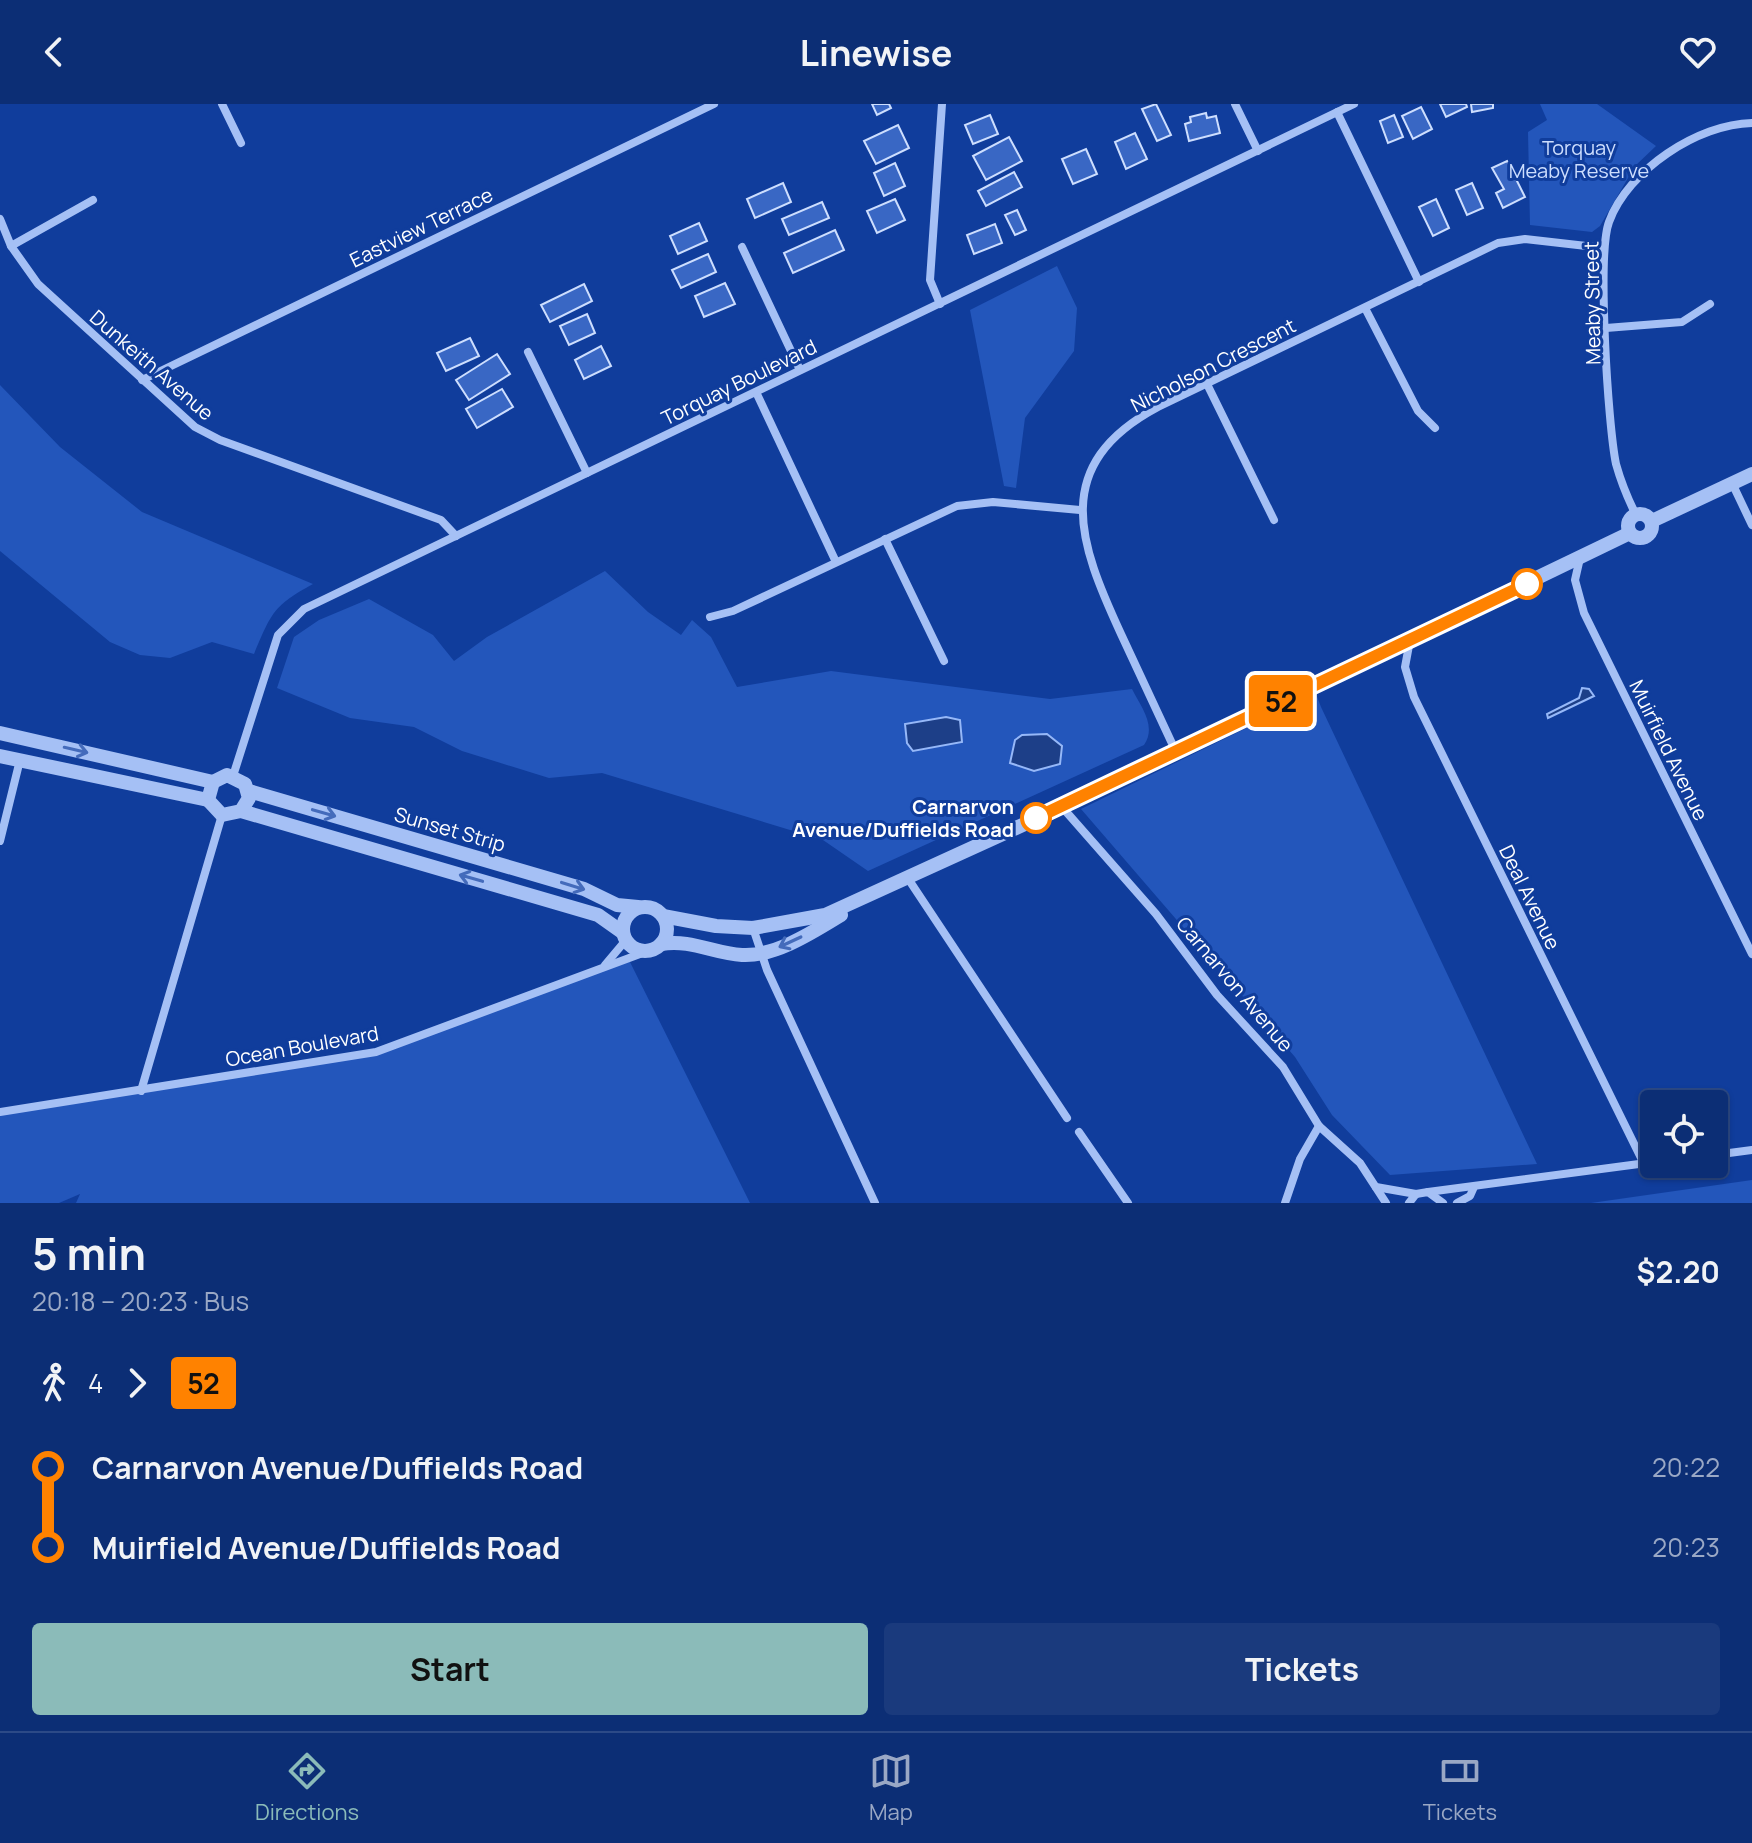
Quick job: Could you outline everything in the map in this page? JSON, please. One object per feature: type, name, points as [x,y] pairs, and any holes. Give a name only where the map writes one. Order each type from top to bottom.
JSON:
[{"type":"street","points":[[222,104],[241,143]]},
{"type":"street","name":"Eastview Terrace","points":[[142,380],[714,104]]},
{"type":"street","points":[[940,304],[930,280],[942,104]]},
{"type":"street","points":[[1235,104],[1258,151]]},
{"type":"street","name":"Torquay Boulevard","points":[[233,776],[271,651],[284,626],[304,609],[1354,104]]},
{"type":"street","points":[[1337,112],[1419,282]]},
{"type":"street","name":"Meaby Street","points":[[1636,515],[1616,463],[1606,328],[1604,248],[1615,208],[1627,187],[1651,163],[1714,130],[1752,123]]},
{"type":"street","points":[[11,246],[93,200]]},
{"type":"street","name":"Dunkeith Avenue","points":[[0,219],[11,246],[38,284],[142,380],[207,434],[441,520],[456,536]]},
{"type":"street","name":"Nicholson Crescent","points":[[1176,752],[1095,579],[1084,544],[1080,510],[1090,476],[1110,442],[1143,415],[1513,239],[1541,239],[1604,248]]},
{"type":"street","points":[[742,247],[800,370]]},
{"type":"street","points":[[1606,328],[1682,322],[1710,304]]},
{"type":"street","points":[[1365,308],[1418,411],[1435,428]]},
{"type":"street","points":[[528,352],[587,473]]},
{"type":"street","points":[[1207,384],[1274,520]]},
{"type":"street","points":[[756,392],[836,562]]},
{"type":"street","points":[[1652,521],[1752,474]]},
{"type":"street","points":[[1732,483],[1752,525]]},
{"type":"street","points":[[710,617],[733,611],[936,514],[975,503],[1080,510]]},
{"type":"street","points":[[1630,533],[1629,521],[1636,515],[1646,515],[1652,521]]},
{"type":"street","points":[[1630,533],[1638,538],[1646,536],[1651,531],[1652,521]]},
{"type":"street","points":[[654,947],[677,941],[741,955],[760,954],[819,928],[907,877],[1062,807],[1630,533]]},
{"type":"street","points":[[885,539],[944,661]]},
{"type":"street","name":"Muirfield Avenue","points":[[1581,557],[1575,580],[1584,613],[1752,954]]},
{"type":"street","name":"Deal Avenue","points":[[1410,640],[1405,667],[1414,697],[1640,1156]]},
{"type":"street","points":[[0,733],[213,782],[233,776]]},
{"type":"street","points":[[0,756],[208,800],[222,815],[141,1091]]},
{"type":"street","points":[[0,841],[20,760]]},
{"type":"street","name":"Sunset Strip","points":[[233,776],[249,791],[584,889],[625,908],[652,908],[663,916],[716,926],[753,928],[825,915],[907,877]]},
{"type":"street","points":[[208,800],[213,782]]},
{"type":"street","points":[[241,811],[249,791]]},
{"type":"street","name":"Carnarvon Avenue","points":[[1062,807],[1156,914],[1217,995],[1283,1067],[1319,1126],[1360,1163],[1386,1203]]},
{"type":"street","name":"Sunset Strip","points":[[222,815],[241,811],[598,915],[635,948],[654,947]]},
{"type":"street","points":[[907,877],[1067,1118]]},
{"type":"street","points":[[624,936],[627,915],[638,907]]},
{"type":"street","points":[[654,947],[666,933],[663,916]]},
{"type":"street","points":[[753,928],[760,954],[875,1203]]},
{"type":"street","name":"Ocean Boulevard","points":[[598,970],[616,955],[624,936]]},
{"type":"street","name":"Ocean Boulevard","points":[[0,1112],[376,1052],[654,947]]},
{"type":"street","points":[[1285,1203],[1300,1159],[1319,1126]]},
{"type":"street","points":[[1079,1132],[1128,1203]]},
{"type":"street","points":[[1728,1153],[1752,1150]]},
{"type":"street","points":[[1376,1187],[1416,1194],[1640,1165]]},
{"type":"street","points":[[1457,1203],[1470,1196],[1474,1187]]},
{"type":"street","points":[[1428,1192],[1443,1203]]},
{"type":"street","points":[[1409,1203],[1416,1194]]},
{"type":"green space","name":"Torquay Meaby Reserve","points":[[1540,104],[1597,104],[1656,146],[1635,166],[1600,226],[1592,232],[1530,225],[1528,132],[1547,120]]},
{"type":"green space","points":[[1057,266],[1077,308],[1074,351],[1025,418],[1016,488],[1004,486],[970,310]]},
{"type":"green space","points":[[0,385],[60,447],[142,512],[313,584],[289,598],[275,612],[254,654],[212,642],[170,658],[140,655],[110,642],[0,551]]},
{"type":"green space","points":[[605,571],[648,612],[681,635],[692,620],[711,637],[737,687],[831,671],[1050,699],[1132,689],[1146,717],[1148,738],[1144,745],[868,871],[823,840],[602,773],[549,778],[462,751],[414,727],[350,718],[277,688],[294,637],[319,620],[369,599],[433,635],[454,661],[487,637]]},
{"type":"green space","points":[[1316,694],[1537,1164],[1390,1175],[1332,1115],[1295,1057],[1081,809]]},
{"type":"green space","points":[[629,960],[750,1203],[76,1203],[80,1194],[59,1203],[0,1203],[0,1112],[342,1060]]},
{"type":"green space","points":[[1752,1180],[1752,1203],[1591,1203]]},
{"type":"shaded area","points":[[1582,688],[1589,689],[1594,696],[1548,718],[1547,714],[1579,698]]},
{"type":"shaded area","points":[[946,717],[960,720],[962,742],[913,751],[907,743],[905,724]]},
{"type":"shaded area","points":[[1047,734],[1062,746],[1060,764],[1034,771],[1010,763],[1015,740],[1022,735]]},
{"type":"building","points":[[872,104],[889,104],[891,108],[877,115]]},
{"type":"building","points":[[1156,104],[1171,135],[1157,141],[1142,109]]},
{"type":"building","points":[[1440,104],[1466,104],[1467,107],[1446,117]]},
{"type":"building","points":[[1471,104],[1493,104],[1493,108],[1472,112]]},
{"type":"building","points":[[1421,107],[1432,129],[1413,139],[1402,116]]},
{"type":"building","points":[[1206,113],[1207,118],[1216,116],[1220,133],[1189,141],[1185,124],[1191,122],[1190,117]]},
{"type":"building","points":[[990,115],[998,134],[973,144],[965,125]]},
{"type":"building","points":[[1394,115],[1403,137],[1388,143],[1380,121]]},
{"type":"building","points":[[898,125],[909,148],[876,164],[864,141]]},
{"type":"building","points":[[1135,133],[1147,159],[1126,169],[1115,142]]},
{"type":"building","points":[[1009,137],[1022,161],[986,180],[973,156]]},
{"type":"building","points":[[1086,149],[1097,174],[1073,184],[1062,159]]},
{"type":"building","points":[[1507,161],[1525,197],[1503,208],[1496,193],[1504,189],[1492,168]]},
{"type":"building","points":[[895,163],[905,186],[884,196],[874,173]]},
{"type":"building","points":[[1014,172],[1022,187],[986,206],[978,191]]},
{"type":"building","points":[[783,183],[791,202],[755,218],[747,199]]},
{"type":"building","points":[[1472,183],[1483,208],[1467,215],[1456,190]]},
{"type":"building","points":[[895,199],[905,220],[877,233],[867,211]]},
{"type":"building","points":[[1436,199],[1449,228],[1433,236],[1419,207]]},
{"type":"building","points":[[822,202],[829,218],[789,235],[782,219]]},
{"type":"building","points":[[1017,210],[1026,230],[1015,235],[1005,215]]},
{"type":"building","points":[[699,223],[707,241],[678,254],[670,236]]},
{"type":"building","points":[[995,224],[1002,243],[974,254],[967,235]]},
{"type":"building","points":[[835,230],[844,250],[793,273],[784,253]]},
{"type":"building","points":[[708,254],[716,272],[681,288],[672,270]]},
{"type":"building","points":[[725,283],[735,304],[704,317],[695,296]]},
{"type":"building","points":[[584,284],[592,301],[550,322],[541,305]]},
{"type":"building","points":[[587,314],[595,333],[569,345],[560,326]]},
{"type":"building","points":[[470,338],[479,356],[446,371],[437,353]]},
{"type":"building","points":[[601,346],[611,366],[584,379],[575,360]]},
{"type":"building","points":[[497,354],[510,374],[469,400],[456,380]]},
{"type":"building","points":[[502,389],[513,407],[477,428],[466,409]]},
{"type":"bus line","name":"52","points":[[1036,818],[1527,584]]},
{"type":"place","name":"Carnarvon Avenue/Duffields Road","points":[[1036,818]]}]
